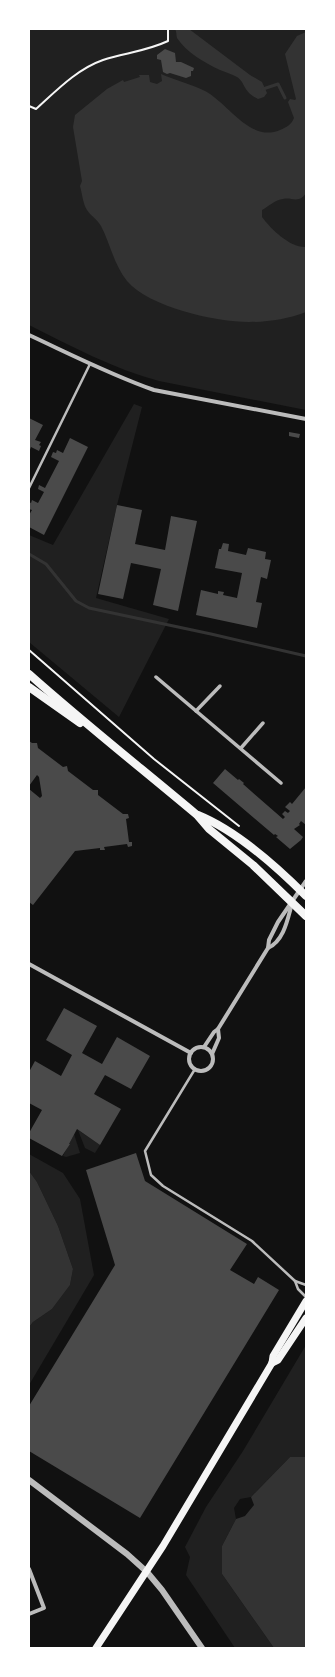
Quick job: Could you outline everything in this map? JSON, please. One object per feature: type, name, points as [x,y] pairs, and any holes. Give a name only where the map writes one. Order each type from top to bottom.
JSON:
[{"type":"main road","points":[[29,674],[92,730],[198,815],[210,829],[253,865],[306,916]]},
{"type":"main road","points":[[29,687],[76,721],[92,730]]},
{"type":"main road","points":[[198,815],[215,822],[264,858],[303,893]]},
{"type":"main road","points":[[96,1648],[147,1572],[183,1514],[272,1363],[273,1356],[306,1301]]},
{"type":"main road","points":[[272,1363],[278,1360],[306,1318]]},
{"type":"street","points":[[29,335],[133,383],[154,390],[306,419]]},
{"type":"street","points":[[156,677],[281,783]]},
{"type":"street","points":[[196,711],[220,686]]},
{"type":"street","points":[[241,748],[263,723]]},
{"type":"street","points":[[204,1047],[214,1032],[218,1029],[268,948],[269,940],[278,922],[303,893],[306,881]]},
{"type":"street","points":[[268,948],[275,945],[286,926],[292,904]]},
{"type":"street","points":[[29,964],[191,1053]]},
{"type":"street","points":[[212,1054],[204,1047],[196,1048],[191,1053],[189,1061],[195,1069],[203,1071],[209,1068],[213,1062],[212,1054],[220,1038],[218,1029]]},
{"type":"street","points":[[29,1480],[127,1554],[147,1572],[162,1590],[202,1648]]},
{"type":"street","points":[[29,1569],[44,1608],[29,1614]]},
{"type":"lane","points":[[29,488],[90,364]]},
{"type":"lane","points":[[195,1069],[145,1151],[151,1175],[163,1186],[252,1241],[295,1281],[306,1285]]},
{"type":"lane","points":[[295,1281],[298,1289],[306,1297]]},
{"type":"path","points":[[29,106],[36,109],[61,86],[94,64],[111,58],[155,48],[168,41],[168,29]]},
{"type":"path","points":[[29,650],[154,759],[240,827]]},
{"type":"shaded area","points":[[29,29],[306,29],[306,410],[159,381],[142,376],[93,356],[29,325]]},
{"type":"shaded area","points":[[175,29],[189,29],[250,75],[262,82],[267,93],[264,97],[258,99],[249,93],[240,79],[196,57],[185,48],[177,38]]},
{"type":"shaded area","points":[[306,32],[306,193],[298,199],[286,199],[275,202],[262,210],[262,217],[281,237],[294,244],[306,247],[306,312],[278,320],[249,322],[219,319],[202,316],[167,305],[137,290],[123,275],[115,261],[101,226],[98,221],[88,212],[84,205],[80,186],[82,181],[73,127],[75,115],[107,89],[123,80],[124,82],[140,77],[139,75],[149,75],[150,82],[157,84],[162,81],[161,74],[205,91],[249,127],[269,133],[280,130],[292,122],[294,118],[288,102],[290,99],[296,99],[285,54],[297,36]]},
{"type":"shaded area","points":[[134,404],[142,407],[117,505],[96,598],[169,619],[119,717],[29,642],[29,535],[53,545]]},
{"type":"shaded area","points":[[78,1130],[100,1145],[95,1153],[85,1148]]},
{"type":"shaded area","points":[[74,1134],[80,1153],[66,1157],[63,1156]]},
{"type":"shaded area","points":[[29,1154],[63,1173],[80,1199],[94,1275],[29,1385],[29,1327],[33,1322],[52,1309],[70,1285],[73,1269],[58,1226],[37,1182],[29,1171]]},
{"type":"shaded area","points":[[29,1171],[37,1182],[58,1226],[73,1269],[70,1285],[52,1309],[33,1322],[29,1327]]},
{"type":"shaded area","points":[[306,1345],[306,1457],[290,1457],[251,1497],[240,1499],[234,1508],[236,1519],[222,1546],[222,1574],[274,1648],[235,1648],[186,1575],[190,1557],[185,1547],[206,1507],[243,1451]]},
{"type":"shaded area","points":[[290,1457],[306,1457],[306,1648],[274,1648],[222,1574],[222,1546],[236,1519],[245,1516],[254,1505],[251,1497]]},
{"type":"building","points":[[165,49],[175,53],[176,62],[181,62],[194,68],[193,71],[191,71],[191,76],[186,78],[163,72],[161,60],[157,59],[157,55]]},
{"type":"building","points":[[29,418],[43,425],[35,440],[41,442],[39,445],[41,446],[39,451],[31,447],[29,452]]},
{"type":"building","points":[[289,432],[300,434],[299,438],[289,436]]},
{"type":"building","points":[[70,438],[88,447],[44,535],[29,527],[29,515],[32,510],[29,509],[29,502],[31,503],[32,500],[38,503],[44,492],[38,489],[39,485],[45,488],[59,461],[51,457],[53,452],[56,453],[57,450],[63,453]]},
{"type":"building","points":[[117,505],[142,510],[135,544],[165,550],[171,516],[197,521],[178,611],[153,605],[161,569],[131,563],[123,599],[98,594]]},
{"type":"building","points":[[223,543],[229,544],[228,551],[246,555],[248,548],[266,552],[265,559],[271,560],[267,579],[261,577],[256,602],[262,603],[257,628],[196,615],[201,590],[218,594],[218,591],[224,592],[223,595],[237,598],[242,573],[215,568],[219,549],[221,549]]},
{"type":"building","points":[[29,741],[32,743],[37,743],[38,748],[63,767],[67,766],[68,771],[93,790],[98,790],[98,795],[123,814],[128,814],[129,818],[126,819],[129,842],[132,842],[132,846],[128,847],[127,844],[104,847],[105,850],[100,850],[100,848],[75,851],[33,905],[29,902],[29,789],[40,798],[42,796],[39,777],[37,775],[29,786]]},
{"type":"building","points":[[225,769],[244,783],[243,784],[283,819],[285,817],[282,814],[285,811],[288,813],[290,811],[285,807],[290,802],[292,804],[306,787],[306,825],[301,821],[299,824],[300,825],[294,829],[303,837],[301,840],[290,849],[276,837],[278,836],[275,834],[274,835],[213,783]]},
{"type":"building","points":[[64,1008],[97,1026],[82,1053],[102,1064],[117,1037],[150,1056],[131,1089],[105,1075],[94,1094],[121,1109],[100,1145],[77,1129],[62,1156],[29,1138],[29,1133],[42,1110],[29,1103],[29,1072],[35,1061],[61,1076],[72,1055],[46,1040]]},
{"type":"building","points":[[136,1153],[145,1181],[247,1244],[230,1270],[254,1284],[258,1277],[279,1290],[140,1518],[29,1451],[29,1406],[115,1265],[86,1170]]},
{"type":"waterway","points":[[263,89],[278,84],[285,98]]},
{"type":"waterway","points":[[29,554],[46,564],[76,601],[89,608],[306,656]]}]
